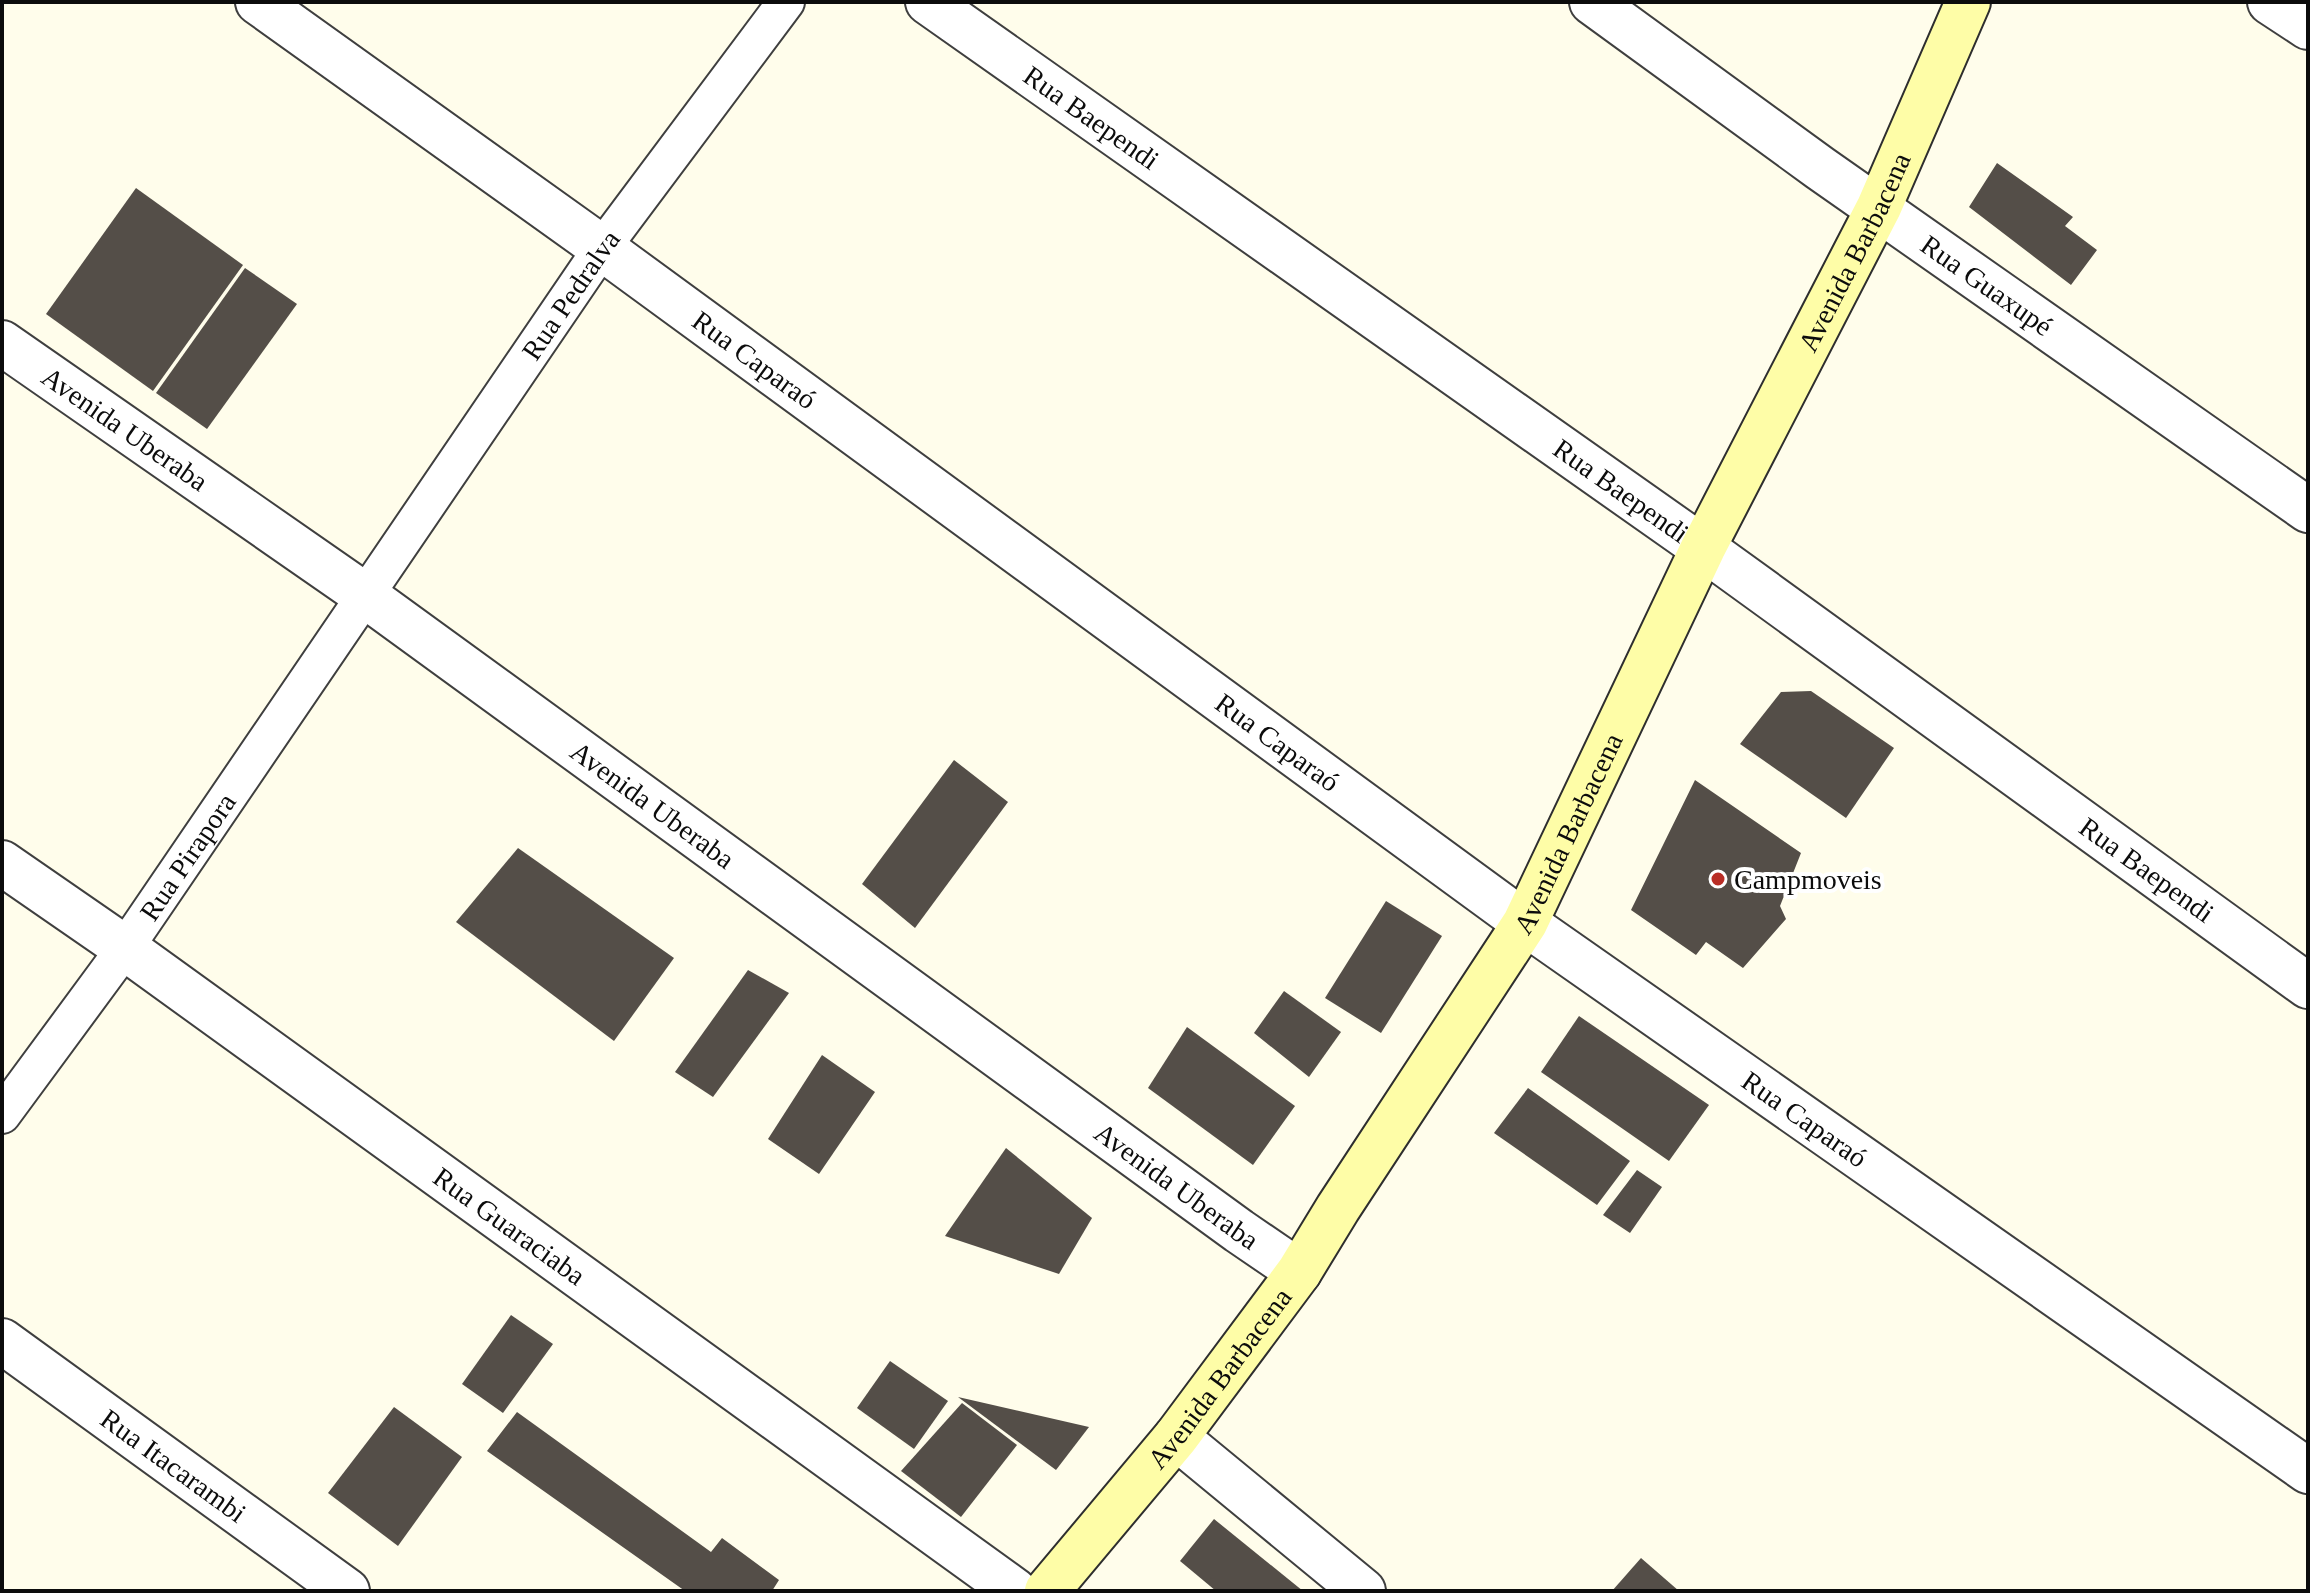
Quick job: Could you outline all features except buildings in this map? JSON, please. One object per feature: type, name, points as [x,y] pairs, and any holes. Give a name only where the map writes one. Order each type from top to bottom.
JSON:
[{"type":"main road","name":"Avenida Barbacena","points":[[1047,1591],[1176,1437],[1299,1272],[1525,923],[1703,548],[1879,207],[1968,2]]},
{"type":"street","name":"Rua Caparaó","points":[[258,2],[602,248],[1525,923],[2308,1471]]},
{"type":"street","name":"Rua Pedralva","points":[[366,596],[602,248],[786,2]]},
{"type":"street","name":"Rua Baependi","points":[[928,2],[1703,548],[2308,986]]},
{"type":"street","name":"Rua Guaxupé","points":[[1592,2],[1820,168],[2308,510]]},
{"type":"street","points":[[2270,2],[2308,27]]},
{"type":"street","name":"Avenida Uberaba","points":[[2,343],[366,596],[1299,1272]]},
{"type":"street","name":"Rua Pirapora","points":[[2,1115],[125,948],[366,596]]},
{"type":"street","name":"Rua Guaraciaba","points":[[2,863],[125,948],[1015,1591]]},
{"type":"street","name":"Rua Itacarambi","points":[[2,1341],[347,1591]]},
{"type":"street","points":[[1176,1437],[1363,1591]]},
{"type":"place","name":"Campmoveis","points":[[1718,879]]}]
